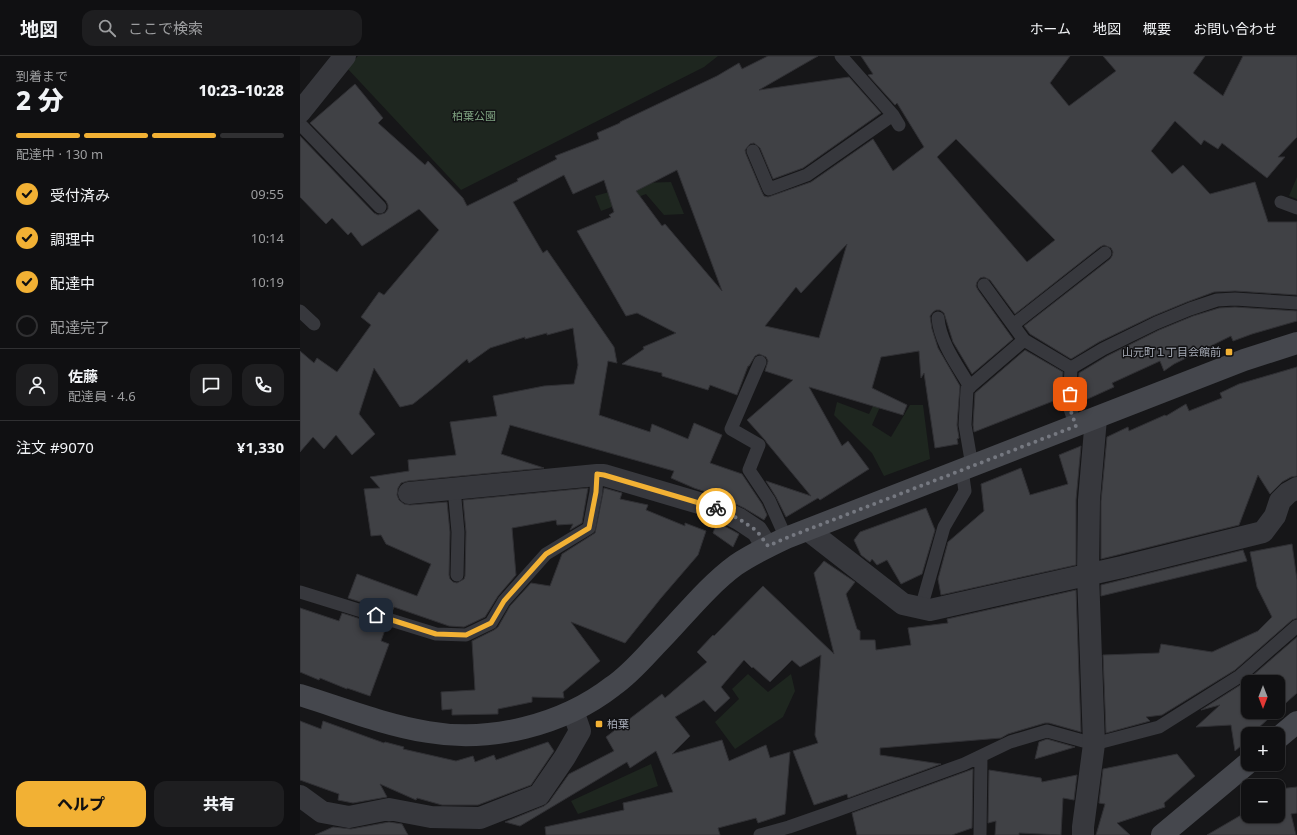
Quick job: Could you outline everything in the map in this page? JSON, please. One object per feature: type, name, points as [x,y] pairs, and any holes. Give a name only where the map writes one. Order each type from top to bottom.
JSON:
[{"type":"street","points":[[300,112],[345,56]]},
{"type":"street","points":[[300,695],[402,727],[450,735],[484,735],[551,720],[573,711],[613,686],[631,672],[718,580],[735,566],[777,542],[1244,360],[1297,343]]},
{"type":"street","points":[[1083,835],[1094,744],[1088,574],[1090,500],[1096,418]]},
{"type":"street","points":[[409,493],[597,474],[716,508],[739,519],[777,542]]},
{"type":"street","points":[[808,530],[903,604],[930,610],[1263,532],[1275,516],[1280,501],[1288,493],[1297,488]]},
{"type":"street","points":[[300,796],[322,812],[349,817],[389,809],[431,817],[480,818],[538,794],[565,757],[580,731],[573,711]]},
{"type":"street","points":[[1285,732],[1297,722]]},
{"type":"street","points":[[1164,834],[1241,769]]},
{"type":"lane","points":[[753,151],[769,189],[807,175],[896,120],[841,56]]},
{"type":"lane","points":[[300,124],[380,207]]},
{"type":"lane","points":[[1281,202],[1297,208]]},
{"type":"lane","points":[[1013,325],[1105,253]]},
{"type":"lane","points":[[984,285],[1024,340],[1072,368]]},
{"type":"lane","points":[[1072,368],[1103,349],[1156,323],[1217,300],[1235,299],[1297,303]]},
{"type":"lane","points":[[300,311],[314,324]]},
{"type":"lane","points":[[938,318],[939,329],[946,345],[970,386]]},
{"type":"lane","points":[[921,608],[944,527],[965,491],[967,468],[965,425],[967,389],[1024,340]]},
{"type":"lane","points":[[760,362],[731,429],[759,446],[749,470],[769,500],[777,542]]},
{"type":"lane","points":[[1072,368],[1069,406],[1076,426]]},
{"type":"lane","points":[[300,592],[436,634],[466,635],[491,623],[504,601],[546,554],[589,528],[596,492],[597,474]]},
{"type":"lane","points":[[454,488],[458,532],[457,575]]},
{"type":"lane","points":[[760,835],[789,827],[832,812],[964,764],[1010,742],[1047,731],[1094,744],[1159,727],[1240,676],[1297,626]]},
{"type":"lane","points":[[980,835],[981,756]]},
{"type":"green space","name":"柏葉公園","points":[[358,56],[718,56],[704,67],[461,190],[347,68]]},
{"type":"green space","points":[[1297,177],[1297,199],[1289,196]]},
{"type":"green space","points":[[671,182],[684,214],[664,215],[646,194],[601,211],[595,196],[641,183]]},
{"type":"green space","points":[[837,402],[869,414],[874,404],[880,407],[872,425],[891,437],[910,405],[923,405],[930,459],[884,476],[872,453],[834,415]]},
{"type":"green space","points":[[748,674],[768,692],[791,674],[795,691],[783,717],[735,749],[715,722],[739,699],[732,689]]},
{"type":"green space","points":[[651,764],[658,786],[578,814],[571,801]]},
{"type":"building","points":[[768,56],[818,56],[759,90],[849,77],[881,113],[803,168],[773,179],[760,148],[754,143],[750,144],[745,150],[746,154],[764,196],[768,197],[811,182],[873,139],[893,171],[924,147],[897,103],[895,105],[868,75],[873,74],[861,56],[1070,56],[1050,83],[1069,106],[1116,71],[1103,56],[1205,56],[1193,73],[1223,96],[1243,56],[1297,56],[1297,137],[1278,157],[1285,157],[1267,178],[1222,143],[1218,149],[1204,140],[1201,145],[1175,121],[1151,151],[1172,174],[1183,165],[1210,194],[1255,182],[1268,222],[1297,222],[1297,295],[1235,291],[1214,292],[1153,316],[1099,342],[1071,359],[1030,334],[1024,326],[1110,259],[1113,252],[1111,248],[1104,245],[1100,247],[1015,314],[990,280],[984,277],[980,278],[976,286],[978,290],[1013,339],[972,374],[953,342],[944,313],[940,310],[936,310],[930,316],[932,329],[938,348],[960,386],[957,425],[959,438],[957,439],[958,444],[935,448],[924,373],[921,378],[919,351],[881,357],[872,388],[907,405],[903,415],[809,387],[842,446],[848,441],[869,469],[820,500],[818,498],[786,517],[766,481],[811,496],[747,420],[793,380],[765,371],[768,361],[766,357],[759,354],[755,356],[748,366],[737,395],[710,385],[708,390],[662,376],[662,373],[622,364],[644,349],[643,347],[676,333],[637,313],[626,316],[577,231],[611,217],[609,215],[614,212],[604,180],[573,194],[564,175],[513,202],[543,253],[547,250],[614,347],[617,363],[608,361],[599,415],[650,432],[652,424],[688,439],[694,423],[722,435],[710,463],[742,474],[762,504],[767,515],[764,520],[721,497],[671,478],[674,471],[510,425],[501,454],[544,468],[408,481],[401,483],[398,488],[397,495],[399,500],[404,504],[410,505],[447,502],[450,532],[450,579],[457,583],[464,579],[465,576],[466,532],[463,500],[588,488],[582,523],[570,530],[573,524],[557,525],[556,520],[512,528],[516,575],[498,596],[485,617],[464,627],[449,626],[394,607],[392,612],[348,598],[357,574],[417,596],[431,564],[386,544],[381,535],[371,536],[364,489],[380,488],[370,477],[409,471],[408,460],[456,455],[450,422],[497,416],[493,396],[544,386],[574,384],[578,365],[573,328],[547,335],[547,333],[525,339],[525,337],[490,348],[469,363],[467,359],[413,404],[400,407],[374,368],[359,414],[375,434],[352,455],[336,435],[324,449],[313,437],[300,452],[300,351],[314,363],[317,358],[337,372],[371,325],[361,317],[379,292],[384,295],[439,230],[419,209],[362,246],[351,232],[348,235],[332,218],[326,224],[300,197],[300,136],[374,213],[378,215],[385,213],[388,209],[386,201],[310,123],[355,84],[383,118],[378,123],[425,165],[428,161],[463,198],[467,206],[518,181],[517,179],[557,159],[555,156],[599,139],[597,133],[717,76],[739,63],[742,69]],"holes":[[[956,139],[1055,240],[1027,262],[937,157]],[[677,170],[722,291],[665,224],[662,226],[636,191]],[[847,244],[819,338],[765,326],[796,287],[801,293]]]},
{"type":"building","points":[[1235,307],[1297,311],[1297,321],[1233,341],[1231,336],[1174,364],[1164,371],[1160,361],[1112,383],[1114,387],[1081,402],[1078,392],[1079,373],[1107,356],[1159,330],[1193,316],[1219,308]]},
{"type":"building","points":[[1025,350],[1063,372],[1061,398],[974,432],[975,393]]},
{"type":"building","points":[[1297,367],[1297,476],[1291,477],[1282,482],[1270,494],[1258,475],[1239,525],[1101,559],[1101,501],[1107,437],[1128,427],[1129,431],[1165,415],[1166,416],[1186,404],[1189,411],[1222,398],[1220,393],[1239,384]]},
{"type":"building","points":[[1081,446],[1076,500],[1076,565],[941,595],[938,579],[948,542],[984,511],[981,484],[1021,468],[1030,495],[1068,484],[1059,455]]},
{"type":"building","points":[[604,488],[622,493],[620,499],[648,505],[646,510],[685,526],[685,523],[706,531],[698,555],[625,643],[571,622],[600,661],[563,692],[564,698],[532,697],[532,702],[498,709],[498,714],[452,715],[452,709],[442,710],[441,692],[475,690],[472,641],[498,627],[510,606],[531,583],[550,586],[562,554],[595,533]]},
{"type":"building","points":[[926,508],[935,530],[922,574],[901,584],[887,560],[877,565],[872,559],[870,562],[861,555],[854,540],[860,532]]},
{"type":"building","points":[[717,522],[739,534],[733,547],[713,533]]},
{"type":"building","points":[[1292,544],[1297,580],[1297,618],[1292,620],[1235,670],[1162,715],[1146,717],[1150,721],[1106,733],[1103,655],[1159,653],[1161,644],[1212,652],[1258,631],[1272,617],[1257,587],[1250,552]]},
{"type":"building","points":[[1243,550],[1247,561],[1101,596],[1101,585]]},
{"type":"building","points":[[824,561],[855,582],[846,594],[857,629],[860,631],[860,640],[875,640],[876,650],[911,645],[908,628],[948,623],[947,619],[1076,590],[1081,732],[1045,723],[1008,734],[1001,738],[880,748],[880,755],[941,764],[848,798],[847,794],[814,805],[793,751],[818,743],[815,735],[821,655],[800,667],[792,660],[770,682],[744,660],[721,687],[730,698],[715,712],[704,700],[675,717],[690,736],[672,754],[722,740],[729,761],[766,745],[770,758],[790,752],[785,814],[758,823],[756,818],[718,828],[720,835],[546,835],[545,827],[624,810],[623,803],[673,792],[656,751],[630,768],[627,762],[520,826],[505,822],[544,806],[549,802],[569,774],[614,751],[606,737],[662,694],[665,698],[707,662],[697,652],[763,586],[834,654],[814,573]]},
{"type":"building","points":[[300,608],[339,621],[342,613],[386,627],[381,641],[389,644],[370,696],[347,689],[320,678],[319,680],[300,672]]},
{"type":"building","points":[[1297,637],[1297,693],[1285,704],[1285,675],[1253,675]]},
{"type":"building","points":[[1241,685],[1241,719],[1268,719],[1259,727],[1241,727],[1241,746],[1235,751],[1231,725],[1196,727],[1220,705],[1201,710]]},
{"type":"building","points":[[300,721],[321,729],[323,721],[384,743],[404,747],[403,749],[456,761],[473,756],[475,762],[494,755],[496,760],[548,742],[554,751],[531,785],[478,805],[442,805],[417,798],[416,800],[380,784],[387,797],[353,803],[338,800],[339,794],[300,780]]},
{"type":"building","points":[[1047,739],[1075,747],[1035,759],[1039,742]]},
{"type":"building","points":[[1177,754],[1195,776],[1164,803],[1165,807],[1117,823],[1130,835],[1096,835],[1105,804],[1099,803],[1103,769]]},
{"type":"building","points":[[973,769],[972,828],[952,835],[857,835],[852,813]]},
{"type":"building","points":[[989,770],[1041,778],[1042,782],[1077,775],[1074,800],[1063,798],[1061,835],[1019,833],[1019,835],[995,835],[996,821],[988,823]]},
{"type":"building","points":[[1297,787],[1297,813],[1291,814],[1296,835],[1207,835],[1241,815],[1241,823],[1285,823],[1285,788]]},
{"type":"building","points":[[389,822],[402,824],[408,835],[315,835],[333,827],[351,829]]},
{"type":"way so far","points":[[716,508],[739,519],[757,531],[768,546],[1076,426],[1069,406],[1070,394]]},
{"type":"place","name":"山元町１丁目会館前","points":[[1229,352]]},
{"type":"place","name":"柏葉","points":[[599,724]]},
{"type":"route","points":[[376,615],[436,634],[466,635],[491,623],[504,601],[546,554],[589,528],[596,492],[597,474],[716,508]]}]
